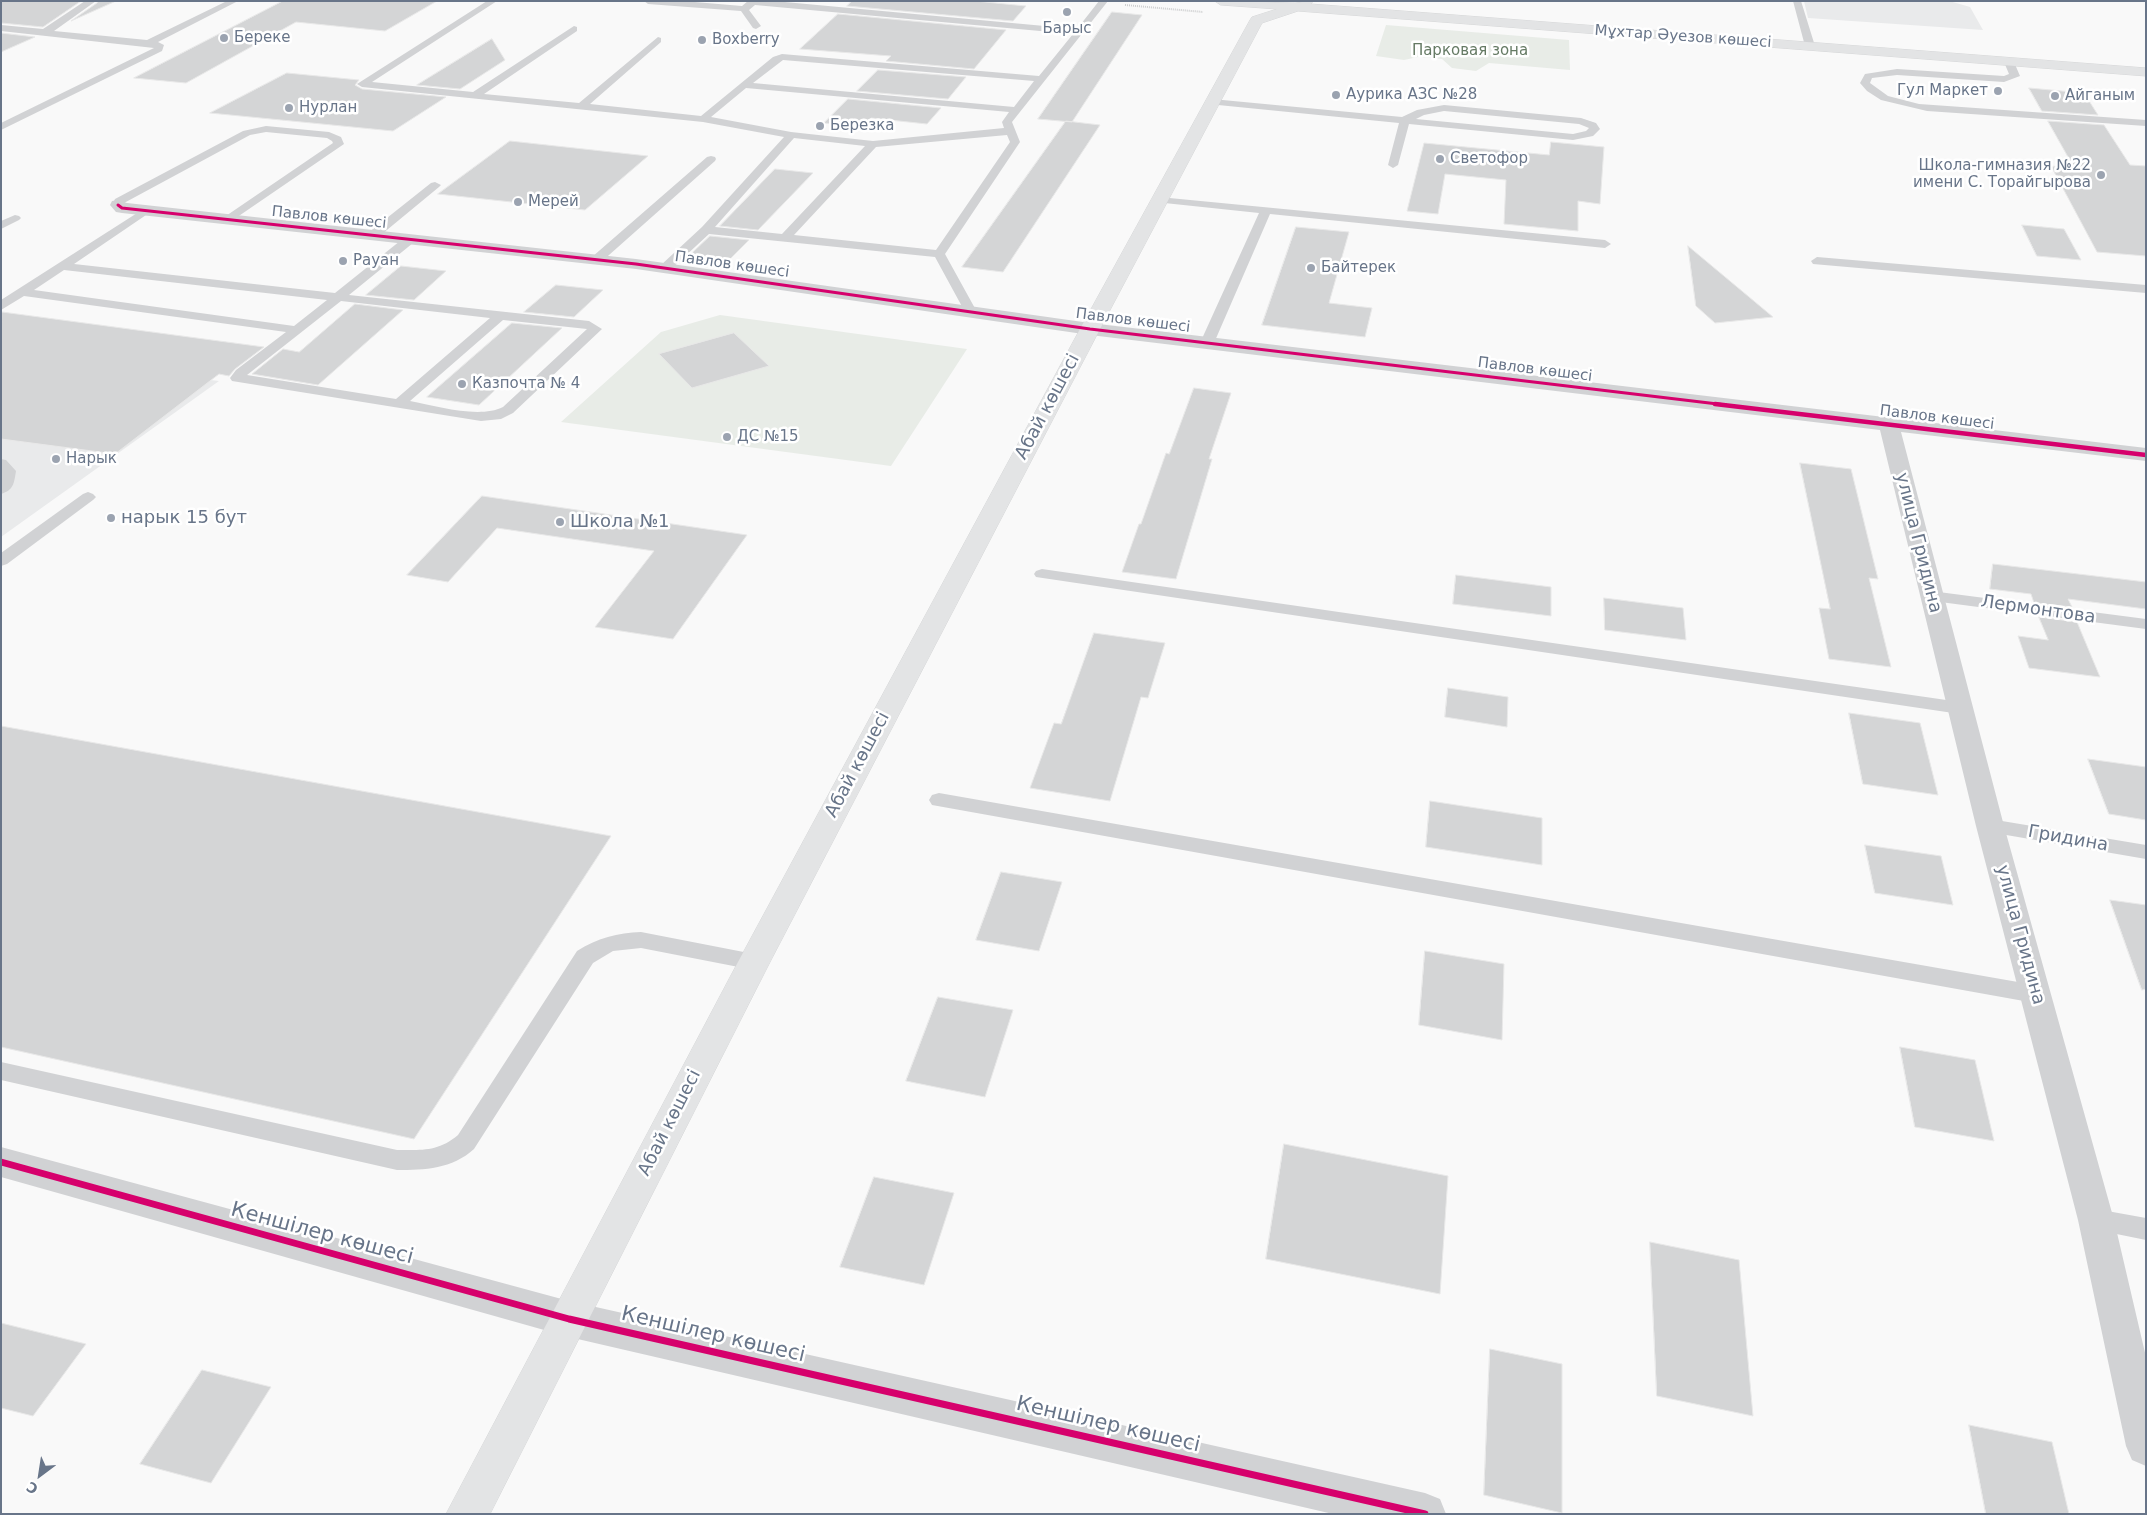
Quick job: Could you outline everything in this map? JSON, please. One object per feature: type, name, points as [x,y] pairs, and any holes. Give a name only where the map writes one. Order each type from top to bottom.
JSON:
[{"type":"main road","name":"Мұхтар Әуезов көшесі","points":[[1221,1],[1249,10],[1302,4],[1809,43],[2146,66]]},
{"type":"main road","name":"Мұхтар Әуезов көшесі","points":[[1327,1],[2009,62],[2146,72]]},
{"type":"main road","points":[[1249,10],[1302,4]]},
{"type":"main road","name":"Абай көшесі","points":[[467,1514],[754,962],[1212,102],[1249,10]]},
{"type":"street","name":"Павлов көшесі","points":[[118,205],[122,208],[145,211],[665,268],[1090,329],[2146,455]]},
{"type":"street","name":"улица Гридина","points":[[1889,425],[1990,826],[2096,1220],[2146,1446]]},
{"type":"street","name":"Кеншілер көшесі","points":[[1,1162],[569,1319],[1425,1514]]},
{"type":"lane","points":[[45,32],[92,1]]},
{"type":"lane","points":[[148,44],[234,1]]},
{"type":"lane","points":[[493,1],[362,84],[703,119],[791,136],[873,144],[1011,131]]},
{"type":"lane","points":[[648,1],[744,9],[754,2],[1080,32]]},
{"type":"lane","points":[[1797,1],[1809,43]]},
{"type":"lane","points":[[939,254],[1015,142],[1007,122],[1104,2]]},
{"type":"lane","points":[[744,9],[756,26]]},
{"type":"lane","points":[[1,28],[159,45],[159,50],[1,127]]},
{"type":"lane","points":[[474,96],[574,29]]},
{"type":"lane","points":[[581,107],[658,40]]},
{"type":"lane","points":[[703,119],[776,59],[782,57],[1041,79]]},
{"type":"lane","points":[[2009,62],[2015,76],[2004,79],[1887,72],[1868,76],[1865,83],[1868,88],[1884,97],[1911,106],[2146,123]]},
{"type":"lane","points":[[743,85],[1016,110]]},
{"type":"lane","points":[[1212,102],[1573,137],[1590,134],[1595,130],[1592,125],[1582,121],[1444,108],[1426,110],[1404,120]]},
{"type":"lane","points":[[1394,165],[1404,120]]},
{"type":"lane","points":[[118,205],[119,201],[247,133],[266,129],[329,135],[337,139],[339,144],[226,220]]},
{"type":"lane","points":[[665,268],[706,230],[791,136]]},
{"type":"lane","points":[[784,238],[873,144]]},
{"type":"lane","points":[[596,260],[711,159]]},
{"type":"lane","points":[[372,236],[435,185]]},
{"type":"lane","points":[[1159,200],[1605,244]]},
{"type":"lane","points":[[1207,343],[1266,210]]},
{"type":"lane","points":[[1,306],[145,211]]},
{"type":"lane","points":[[1,226],[15,218]]},
{"type":"lane","points":[[706,230],[939,254]]},
{"type":"lane","points":[[63,266],[338,297],[501,316],[589,325],[595,329],[508,410],[496,416],[481,417],[237,378],[241,373],[298,330],[338,297],[409,240]]},
{"type":"lane","points":[[939,254],[971,312]]},
{"type":"lane","points":[[1817,261],[2146,289]]},
{"type":"lane","points":[[22,292],[298,330]]},
{"type":"lane","points":[[399,404],[501,316]]},
{"type":"lane","points":[[1,464],[9,471],[6,486],[1,489]]},
{"type":"lane","points":[[1,561],[88,497]]},
{"type":"lane","points":[[1042,574],[1960,708]]},
{"type":"lane","name":"Лермонтова","points":[[1931,596],[2146,624]]},
{"type":"lane","points":[[938,800],[2036,994]]},
{"type":"lane","name":"Гридина","points":[[1990,826],[2146,852]]},
{"type":"lane","points":[[1,1071],[397,1160],[443,1158],[457,1151],[466,1142],[586,957],[597,948],[626,940],[641,940],[754,962]]},
{"type":"lane","points":[[2096,1220],[2146,1229]]},
{"type":"path","points":[[1104,2],[1249,10]]},
{"type":"shaded area","points":[[1804,1],[1949,1],[1970,7],[1983,30],[1808,18]]},
{"type":"shaded area","name":"Нарык","points":[[1,356],[219,381],[1,537]]},
{"type":"green space","name":"Парковая зона","points":[[1386,25],[1569,40],[1570,70],[1489,63],[1476,71],[1452,68],[1442,59],[1418,57],[1404,60],[1376,56]]},
{"type":"green space","points":[[720,315],[967,349],[891,466],[561,422],[661,332]]},
{"type":"building","points":[[1,1],[81,1],[43,27],[1,23]]},
{"type":"building","points":[[98,1],[116,1],[71,21],[97,3]]},
{"type":"building","points":[[283,1],[437,1],[385,31],[296,22],[186,83],[134,78]]},
{"type":"building","points":[[852,1],[975,1],[1026,6],[1013,21],[847,6]]},
{"type":"building","points":[[1112,12],[1142,15],[1072,122],[1038,119]]},
{"type":"building","points":[[838,14],[1006,30],[974,69],[886,61],[891,56],[800,49]]},
{"type":"building","points":[[1,33],[35,37],[1,52]]},
{"type":"building","points":[[492,39],[505,60],[460,89],[417,85]]},
{"type":"building","points":[[878,70],[966,77],[948,99],[857,91]]},
{"type":"building","points":[[287,73],[359,80],[355,85],[362,89],[446,97],[393,131],[210,113]]},
{"type":"building","name":"Айганым","points":[[2029,88],[2084,93],[2098,115],[2042,111]]},
{"type":"building","points":[[848,99],[941,108],[927,124],[871,118],[862,127],[824,123]]},
{"type":"building","points":[[1066,121],[1100,125],[1003,272],[962,267]]},
{"type":"building","points":[[2048,121],[2104,125],[2130,165],[2146,166],[2146,256],[2097,252],[2051,166],[2074,168]]},
{"type":"building","points":[[510,141],[648,156],[585,210],[438,194]]},
{"type":"building","points":[[1551,142],[1604,147],[1600,204],[1578,201],[1578,231],[1504,224],[1506,180],[1445,174],[1438,214],[1407,211],[1424,143],[1549,155]]},
{"type":"building","points":[[775,169],[813,173],[758,230],[720,226]]},
{"type":"building","points":[[2022,225],[2064,229],[2081,260],[2037,256]]},
{"type":"building","name":"Байтерек","points":[[1296,227],[1349,232],[1329,303],[1372,308],[1365,337],[1262,325]]},
{"type":"building","points":[[710,236],[749,240],[726,263],[687,258]]},
{"type":"building","points":[[1688,246],[1773,317],[1715,323],[1696,306]]},
{"type":"building","points":[[401,266],[446,271],[414,300],[366,295]]},
{"type":"building","points":[[556,285],[603,290],[574,317],[524,312]]},
{"type":"building","points":[[355,304],[403,310],[318,385],[252,374],[283,349],[299,352]]},
{"type":"building","points":[[2,312],[264,347],[235,369],[229,376],[219,374],[115,454],[1,439]]},
{"type":"building","points":[[512,323],[562,328],[479,405],[427,397]]},
{"type":"building","points":[[734,333],[769,366],[692,388],[659,354]]},
{"type":"building","points":[[1194,388],[1231,393],[1209,459],[1212,459],[1176,579],[1122,572],[1166,453],[1169,454]]},
{"type":"building","points":[[1800,463],[1851,469],[1878,579],[1869,578],[1891,667],[1829,659],[1819,608],[1830,609]]},
{"type":"building","points":[[482,496],[747,535],[673,639],[595,627],[654,551],[497,528],[448,582],[407,575]]},
{"type":"building","points":[[1993,564],[2146,582],[2146,609],[2068,599],[2072,607],[2034,603],[2031,594],[1990,589]]},
{"type":"building","points":[[1456,575],[1551,587],[1551,616],[1453,604]]},
{"type":"building","points":[[1604,598],[1683,608],[1686,640],[1605,630]]},
{"type":"building","points":[[2039,617],[2077,622],[2100,677],[2029,668],[2018,636],[2048,640]]},
{"type":"building","points":[[1094,633],[1165,643],[1148,698],[1141,697],[1110,801],[1030,788],[1054,723],[1061,724]]},
{"type":"building","points":[[1448,688],[1508,697],[1507,727],[1445,717]]},
{"type":"building","points":[[1849,713],[1920,723],[1938,795],[1863,784]]},
{"type":"building","points":[[1,726],[611,836],[414,1139],[1,1047]]},
{"type":"building","points":[[2088,759],[2146,767],[2146,820],[2109,814]]},
{"type":"building","points":[[1430,801],[1542,818],[1542,865],[1426,847]]},
{"type":"building","points":[[1865,845],[1941,856],[1953,905],[1875,893]]},
{"type":"building","points":[[1001,872],[1062,882],[1039,951],[976,940]]},
{"type":"building","points":[[2110,900],[2146,905],[2146,989],[2142,990]]},
{"type":"building","points":[[1425,951],[1504,964],[1502,1040],[1419,1025]]},
{"type":"building","points":[[938,997],[1013,1010],[985,1097],[906,1081]]},
{"type":"building","points":[[1900,1047],[1975,1060],[1994,1141],[1915,1127]]},
{"type":"building","points":[[1284,1144],[1448,1176],[1440,1294],[1266,1259]]},
{"type":"building","points":[[874,1177],[954,1193],[924,1285],[840,1267]]},
{"type":"building","points":[[1650,1242],[1739,1260],[1753,1416],[1657,1396]]},
{"type":"building","points":[[1,1323],[86,1344],[33,1416],[1,1408]]},
{"type":"building","points":[[1490,1349],[1562,1364],[1562,1513],[1484,1495]]},
{"type":"building","points":[[202,1370],[271,1387],[211,1483],[140,1464]]},
{"type":"building","points":[[1969,1425],[2052,1442],[2069,1514],[1986,1514]]},
{"type":"cycle path","points":[[118,205],[122,208],[636,264],[1090,329],[2146,455]]},
{"type":"cycle path","points":[[1,1162],[569,1319],[1425,1514]]},
{"type":"place","name":"Барыс","points":[[1067,12]]},
{"type":"place","name":"Береке","points":[[224,38]]},
{"type":"place","name":"Boxberry","points":[[702,40]]},
{"type":"place","name":"Гул Маркет","points":[[1998,91]]},
{"type":"place","name":"Аурика АЗС №28","points":[[1336,95]]},
{"type":"place","name":"Айганым","points":[[2055,96]]},
{"type":"place","name":"Нурлан","points":[[289,108]]},
{"type":"place","name":"Березка","points":[[820,126]]},
{"type":"place","name":"Светофор","points":[[1440,159]]},
{"type":"place","name":"Школа-гимназия №22 имени С. Торайгырова","points":[[2101,175]]},
{"type":"place","name":"Мерей","points":[[518,202]]},
{"type":"place","name":"Рауан","points":[[343,261]]},
{"type":"place","name":"Байтерек","points":[[1311,268]]},
{"type":"place","name":"Казпочта № 4","points":[[462,384]]},
{"type":"place","name":"ДС №15","points":[[727,437]]},
{"type":"place","name":"Нарык","points":[[56,459]]},
{"type":"place","name":"нарык 15 бут","points":[[111,518]]},
{"type":"place","name":"Школа №1","points":[[560,522]]}]
